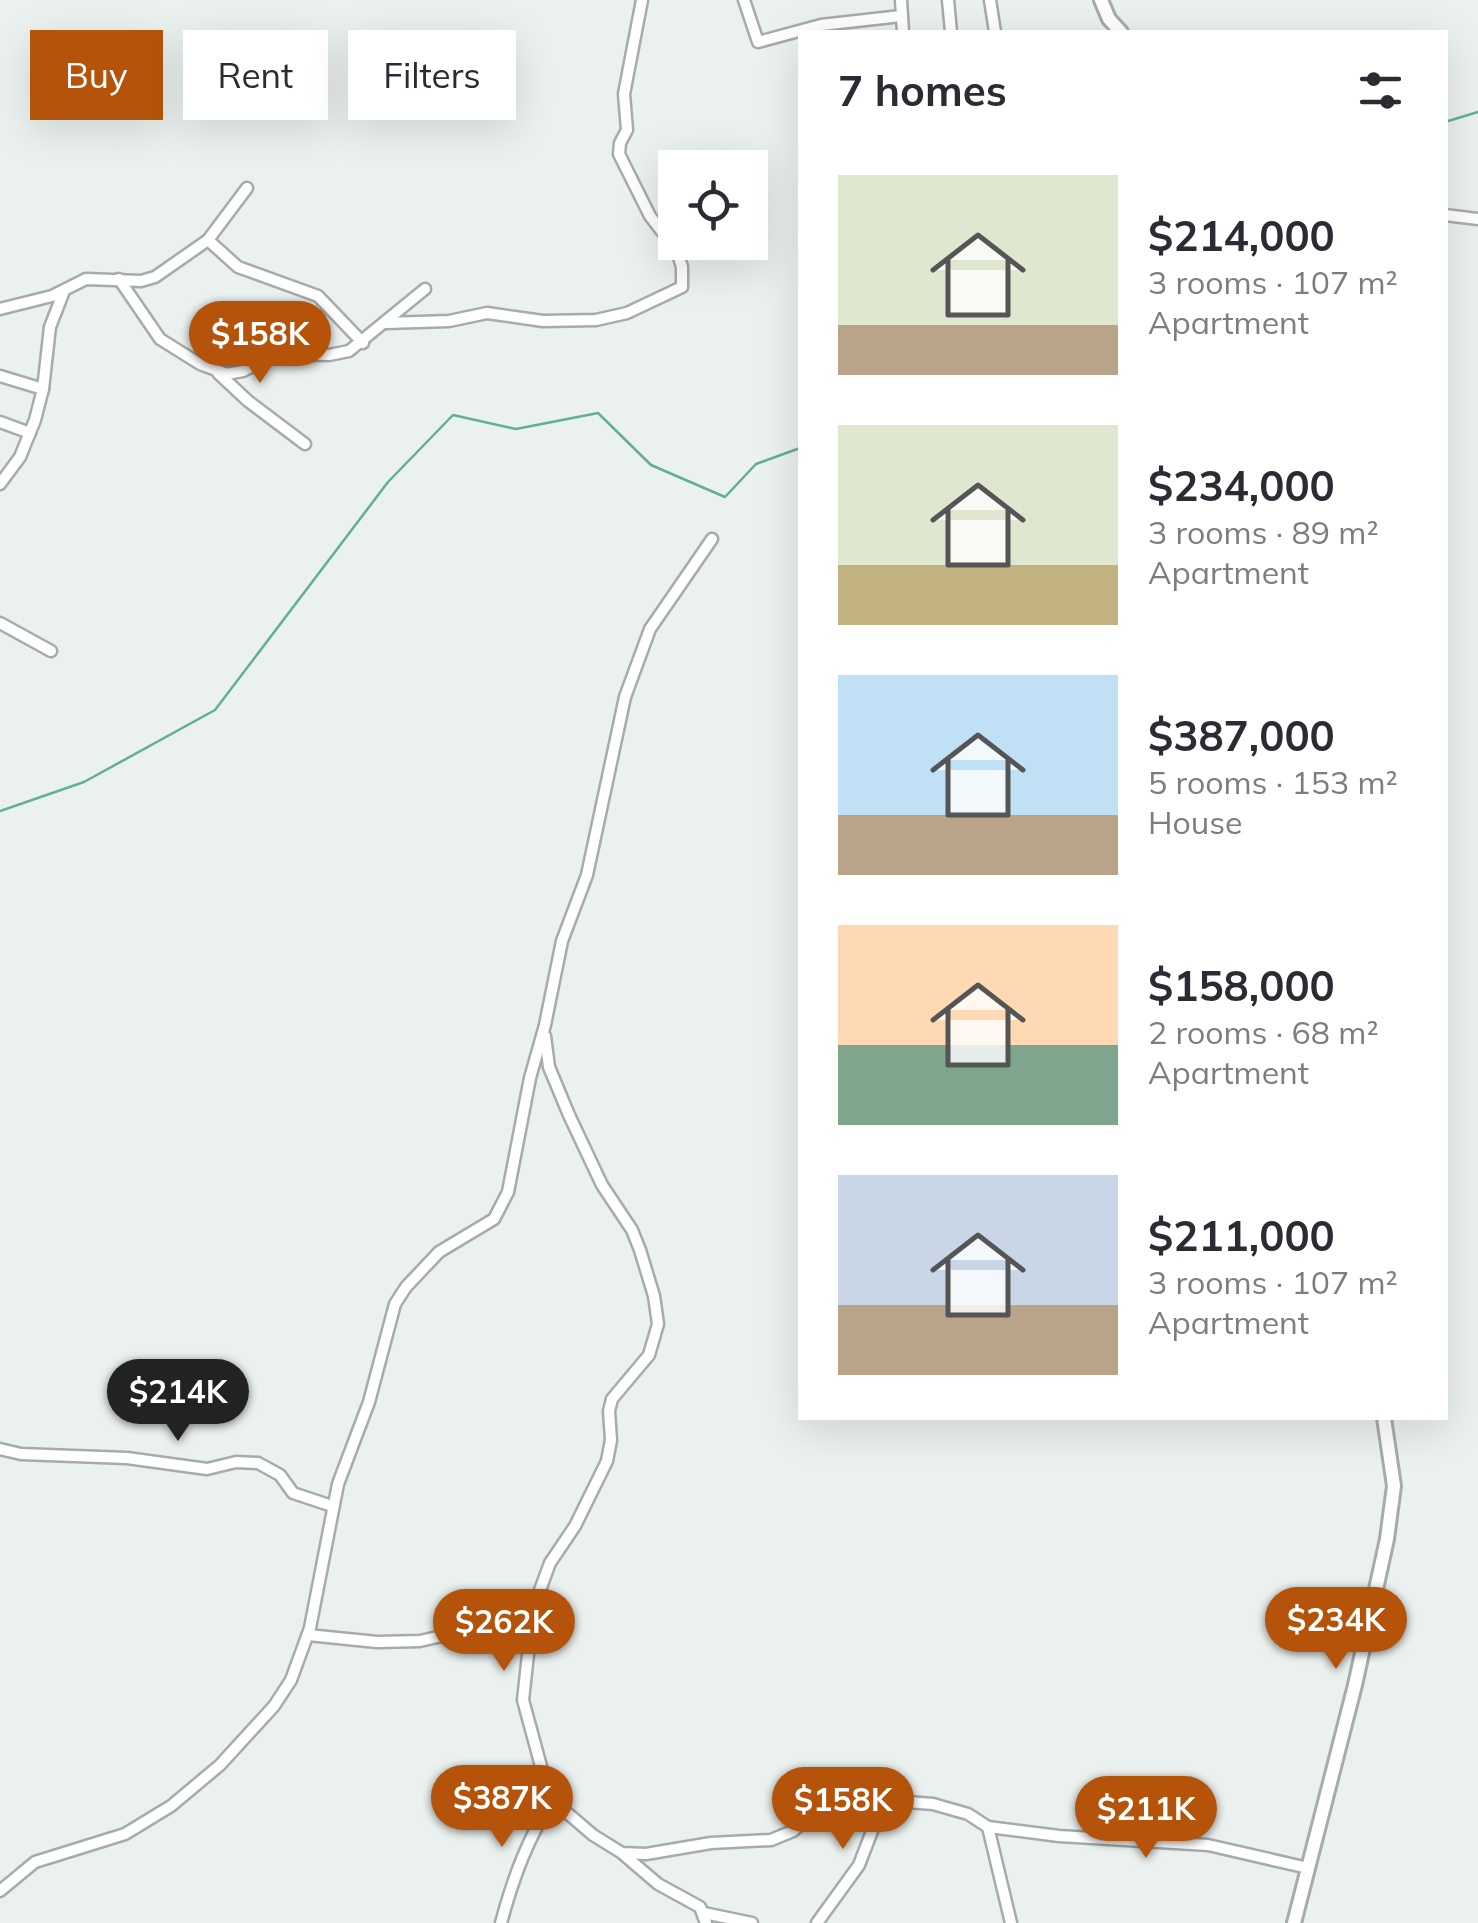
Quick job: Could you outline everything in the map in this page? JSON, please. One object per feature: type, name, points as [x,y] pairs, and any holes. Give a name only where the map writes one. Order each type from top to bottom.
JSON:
[{"type":"street","points":[[386,323],[449,322],[487,314],[543,321],[596,320],[627,313],[682,287],[677,252],[650,216],[619,154],[627,130],[624,94],[642,0]]},
{"type":"street","points":[[744,0],[758,42],[798,31]]},
{"type":"street","points":[[901,0],[903,30]]},
{"type":"street","points":[[948,0],[952,30]]},
{"type":"street","points":[[990,0],[995,30]]},
{"type":"street","points":[[1101,0],[1119,30]]},
{"type":"street","points":[[802,30],[901,16]]},
{"type":"street","points":[[0,310],[52,296],[86,279],[141,281],[155,277],[208,240],[248,188]]},
{"type":"street","points":[[1448,215],[1478,220]]},
{"type":"street","points":[[208,240],[238,268],[318,296],[362,343]]},
{"type":"street","points":[[119,279],[160,339],[217,372],[305,444]]},
{"type":"street","points":[[217,372],[243,372],[276,354],[328,355],[349,351],[426,289]]},
{"type":"street","points":[[0,484],[20,457],[30,433],[43,390],[50,327],[64,291]]},
{"type":"street","points":[[52,296],[56,310]]},
{"type":"street","points":[[0,376],[43,390]]},
{"type":"street","points":[[0,422],[30,433]]},
{"type":"street","points":[[0,1890],[34,1862],[125,1834],[193,1789],[274,1706],[290,1680],[308,1636],[332,1506],[369,1402],[395,1304],[406,1286],[439,1252],[485,1226],[502,1208],[514,1170],[530,1078],[562,941],[590,864],[613,747],[640,652],[670,597],[712,539]]},
{"type":"street","points":[[0,623],[51,651]]},
{"type":"street","points":[[545,1026],[549,1067],[602,1185],[632,1230],[654,1296],[658,1324],[649,1355],[612,1399],[608,1410],[611,1440],[607,1461],[575,1526],[550,1564],[534,1608],[523,1700],[553,1798],[593,1835],[658,1884],[700,1907],[705,1918],[752,1923]]},
{"type":"street","points":[[1294,1923],[1387,1539],[1394,1486],[1384,1420]]},
{"type":"street","points":[[0,1448],[40,1455],[158,1460],[188,1468],[258,1463],[280,1476],[292,1493],[332,1506]]},
{"type":"street","points":[[308,1636],[377,1642],[420,1640],[502,1622],[534,1608]]},
{"type":"street","points":[[622,1854],[761,1842],[793,1831],[830,1799],[854,1797],[955,1809],[988,1827],[1060,1836],[1208,1844],[1308,1868]]},
{"type":"street","points":[[501,1923],[530,1834],[553,1798]]},
{"type":"street","points":[[821,1920],[859,1865],[877,1818],[892,1802]]},
{"type":"street","points":[[988,1827],[1011,1923]]},
{"type":"waterway","points":[[1448,121],[1478,112]]},
{"type":"waterway","points":[[0,811],[84,782],[215,710],[388,482],[453,415],[516,429],[598,413],[651,465],[725,497],[756,464],[798,449]]}]
